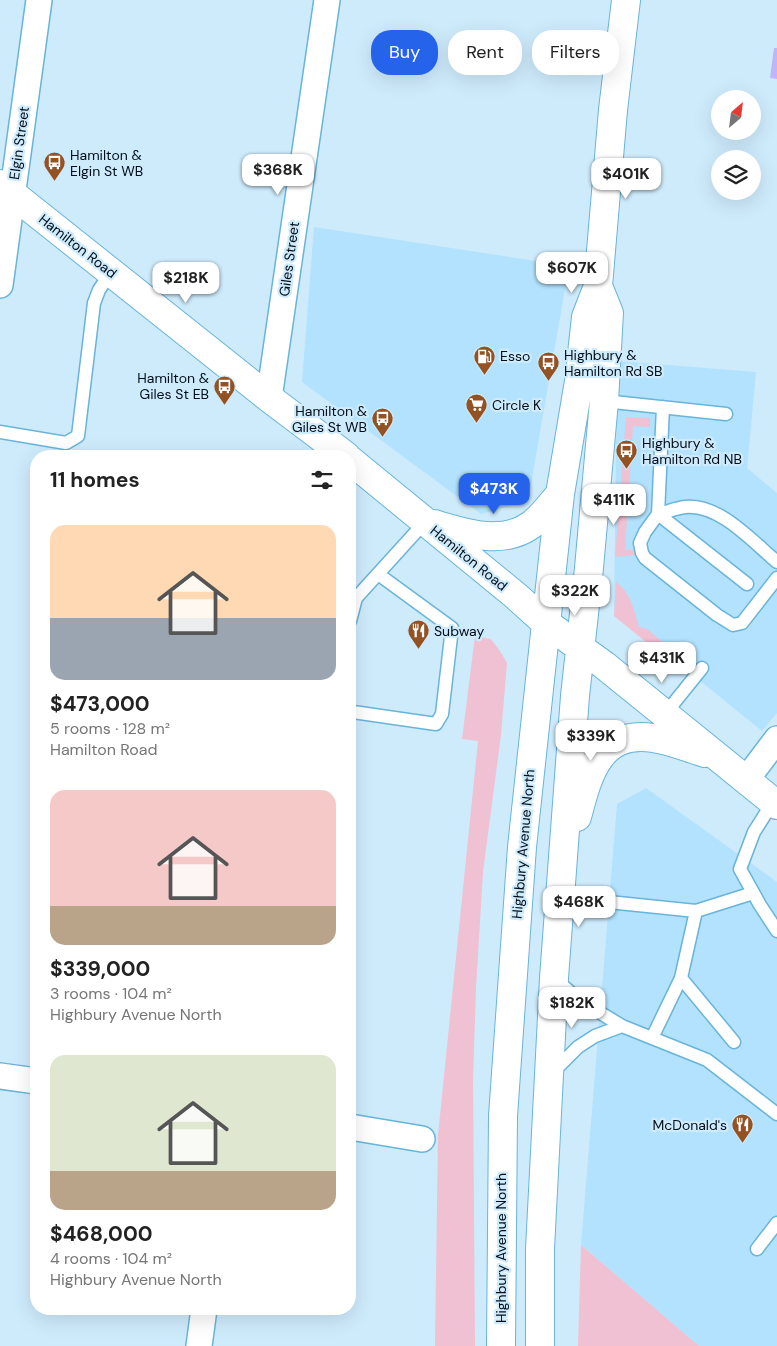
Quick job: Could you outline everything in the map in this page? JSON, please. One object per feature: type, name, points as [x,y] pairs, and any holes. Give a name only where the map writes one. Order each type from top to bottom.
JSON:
[{"type":"main road","name":"Highbury Avenue North","points":[[501,1346],[502,1116],[522,847],[560,494],[580,381],[586,317],[598,286],[613,110],[626,0]]},
{"type":"main road","name":"Hamilton Road","points":[[6,189],[269,398],[331,450]]},
{"type":"main road","name":"Highbury Avenue North","points":[[540,1346],[540,1249],[560,885],[579,646],[589,568],[604,401],[609,313],[598,286]]},
{"type":"main road","name":"Hamilton Road","points":[[356,465],[546,622],[579,646],[775,803]]},
{"type":"main road","points":[[425,522],[463,532],[494,537],[506,536],[531,525],[560,494]]},
{"type":"main road","points":[[560,885],[582,795],[594,765],[604,750],[620,741],[636,737],[654,738],[718,756]]},
{"type":"street","name":"Elgin Street","points":[[0,285],[6,189],[39,0]]},
{"type":"street","name":"Giles Street","points":[[269,398],[327,0]]},
{"type":"street","points":[[746,780],[777,738]]},
{"type":"street","points":[[0,1076],[30,1080]]},
{"type":"street","points":[[356,1128],[422,1139]]},
{"type":"street","points":[[199,1346],[203,1315]]},
{"type":"lane","points":[[0,432],[66,443],[78,436],[94,303],[99,290],[111,272]]},
{"type":"lane","points":[[604,401],[726,414]]},
{"type":"lane","points":[[663,407],[658,514],[645,532],[640,543],[645,558],[717,615],[733,625],[742,623],[777,578]]},
{"type":"lane","points":[[658,514],[685,506],[707,508],[725,518],[777,562]]},
{"type":"lane","points":[[658,514],[747,584]]},
{"type":"lane","points":[[356,598],[425,522]]},
{"type":"lane","points":[[356,712],[436,724],[442,714],[452,628],[378,574]]},
{"type":"lane","points":[[665,714],[702,668]]},
{"type":"lane","points":[[775,803],[754,832],[740,870],[777,931]]},
{"type":"lane","points":[[560,885],[696,911],[753,893]]},
{"type":"lane","points":[[652,1038],[681,978],[696,911]]},
{"type":"lane","points":[[554,978],[579,1000],[622,1026],[707,1060],[777,1114]]},
{"type":"lane","points":[[681,978],[734,1042]]},
{"type":"lane","points":[[548,1077],[578,1047],[595,1036],[622,1026]]},
{"type":"lane","points":[[757,1249],[777,1223]]},
{"type":"shaded area","points":[[774,48],[777,48],[777,79],[770,78]]},
{"type":"shaded area","points":[[314,227],[569,266],[528,501],[481,514],[302,382]]},
{"type":"shaded area","points":[[617,361],[756,372],[747,468],[777,493],[777,713],[762,731],[614,611]]},
{"type":"shaded area","points":[[626,417],[650,418],[650,427],[633,426],[625,550],[643,549],[643,554],[615,557]]},
{"type":"shaded area","points":[[616,582],[629,597],[639,627],[647,629],[683,659],[678,668],[614,616]]},
{"type":"shaded area","points":[[475,636],[491,639],[507,663],[501,735],[483,872],[476,988],[473,1079],[475,1346],[435,1346],[438,1135],[478,741],[462,739]]},
{"type":"shaded area","points":[[646,788],[777,882],[777,1346],[699,1346],[581,1245],[617,804]]},
{"type":"shaded area","points":[[581,1245],[699,1346],[578,1346]]},
{"type":"place","name":"Hamilton & Elgin St WB","points":[[54,182]]},
{"type":"place","name":"Esso","points":[[484,375]]},
{"type":"place","name":"Highbury & Hamilton Rd SB","points":[[548,382]]},
{"type":"place","name":"Hamilton & Giles St EB","points":[[225,405]]},
{"type":"place","name":"Circle K","points":[[476,424]]},
{"type":"place","name":"Hamilton & Giles St WB","points":[[383,438]]},
{"type":"place","name":"Highbury & Hamilton Rd NB","points":[[626,470]]},
{"type":"place","name":"Subway","points":[[418,650]]},
{"type":"place","name":"McDonald's","points":[[743,1144]]}]
